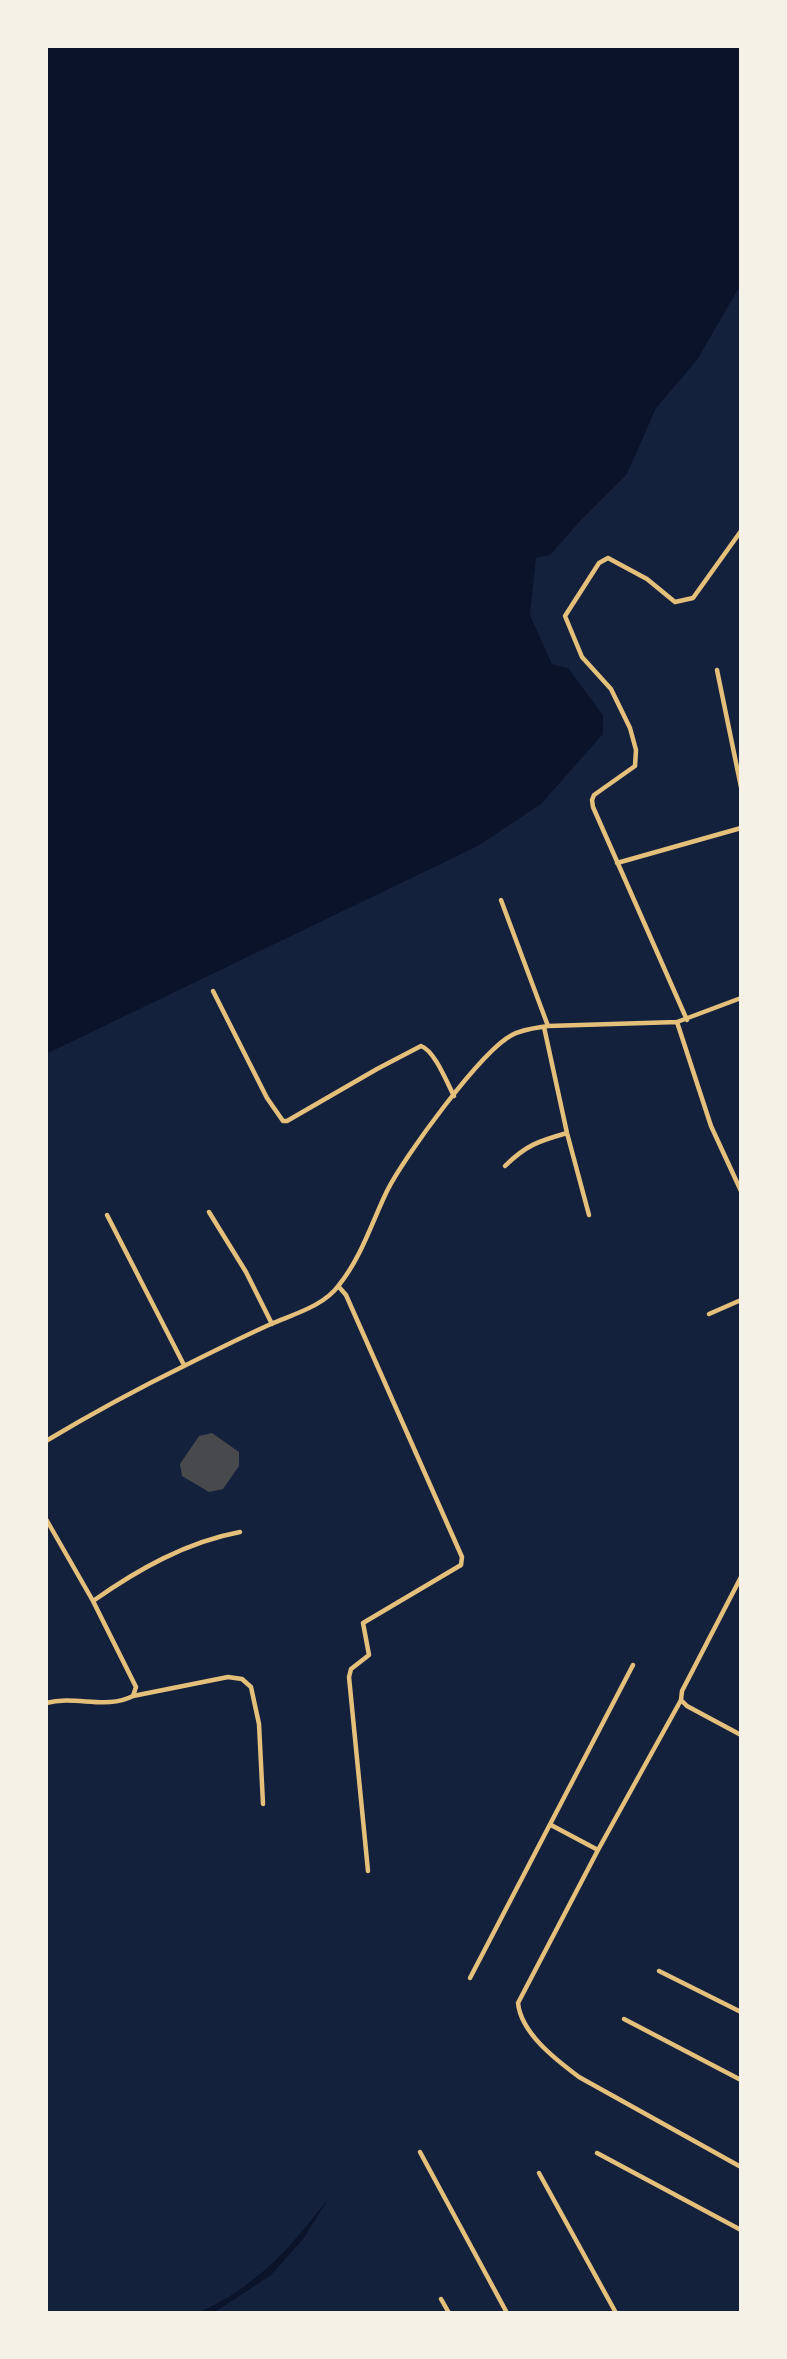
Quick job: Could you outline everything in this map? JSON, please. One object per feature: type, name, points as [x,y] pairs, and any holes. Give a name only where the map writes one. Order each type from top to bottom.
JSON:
[{"type":"street","points":[[687,1020],[617,863],[592,800],[594,795],[635,766],[636,750],[630,728],[611,689],[582,657],[565,616],[599,563],[608,558],[646,580],[675,602],[693,598],[741,531]]},
{"type":"street","points":[[717,670],[741,787]]},
{"type":"street","points":[[617,863],[741,828]]},
{"type":"street","points":[[501,900],[546,1027],[567,1133],[589,1215]]},
{"type":"street","points":[[213,992],[267,1098],[282,1122],[287,1121],[421,1046],[426,1048],[432,1056],[454,1096]]},
{"type":"street","points":[[46,1441],[184,1365],[303,1311],[323,1299],[339,1286],[362,1244],[388,1189],[415,1148],[454,1096],[497,1045],[512,1035],[546,1027],[677,1022],[687,1020],[741,998]]},
{"type":"street","points":[[677,1022],[711,1126],[741,1191]]},
{"type":"street","points":[[505,1166],[520,1150],[535,1142],[567,1133]]},
{"type":"street","points":[[209,1212],[246,1272],[272,1324]]},
{"type":"street","points":[[107,1215],[184,1365]]},
{"type":"street","points":[[339,1286],[346,1295],[394,1400],[462,1557],[460,1565],[363,1623],[369,1655],[351,1669],[349,1677],[368,1871]]},
{"type":"street","points":[[709,1314],[741,1300]]},
{"type":"street","points":[[46,1519],[93,1601],[136,1688],[133,1696]]},
{"type":"street","points":[[93,1601],[182,1548],[212,1538],[240,1532]]},
{"type":"street","points":[[741,1577],[682,1692],[681,1700],[598,1850],[518,2002],[519,2016],[532,2034],[560,2064],[579,2077],[741,2167]]},
{"type":"street","points":[[470,1978],[633,1665]]},
{"type":"street","points":[[46,1703],[60,1700],[120,1703],[133,1696],[228,1677],[242,1679],[251,1687],[259,1724],[263,1804]]},
{"type":"street","points":[[681,1700],[687,1706],[741,1735]]},
{"type":"street","points":[[550,1825],[598,1850]]},
{"type":"street","points":[[659,1971],[741,2012]]},
{"type":"street","points":[[624,2019],[741,2080]]},
{"type":"street","points":[[420,2152],[507,2313]]},
{"type":"street","points":[[597,2153],[741,2230]]},
{"type":"street","points":[[539,2173],[616,2313]]},
{"type":"street","points":[[441,2299],[449,2313]]},
{"type":"water","points":[[46,46],[741,46],[741,284],[697,360],[656,408],[627,474],[581,520],[550,555],[536,558],[530,615],[552,664],[568,668],[603,715],[603,734],[541,804],[478,846],[46,1054]]},
{"type":"water","points":[[328,2199],[304,2238],[271,2275],[218,2310],[211,2313],[197,2313],[237,2292],[254,2279],[300,2234]]},
{"type":"building","points":[[212,1433],[239,1452],[239,1466],[223,1489],[209,1492],[182,1476],[180,1464],[199,1436]]}]
